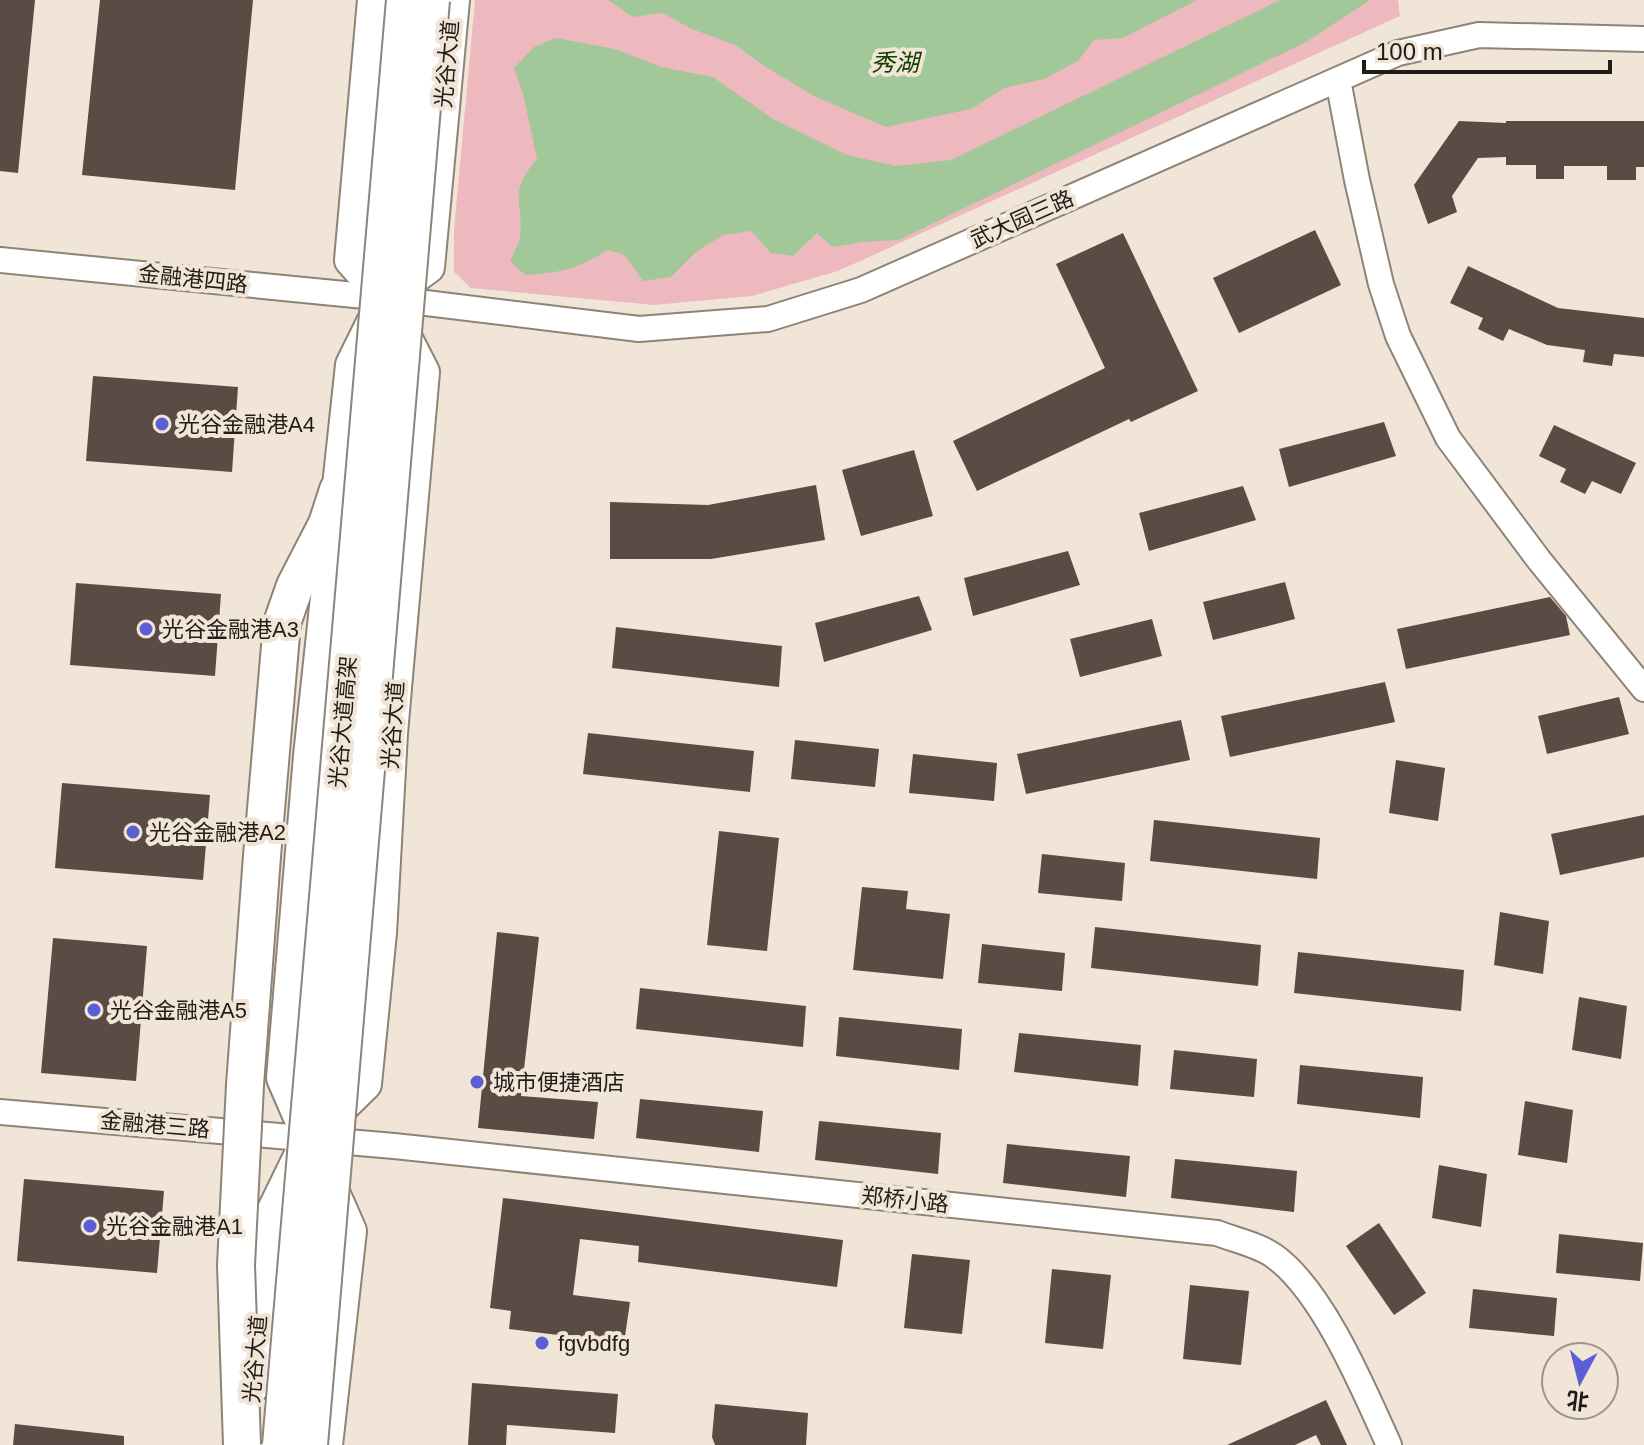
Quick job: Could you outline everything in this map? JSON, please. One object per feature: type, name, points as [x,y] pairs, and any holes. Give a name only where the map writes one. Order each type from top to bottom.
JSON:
[{"type":"highway","name":"光谷大道高架","points":[[281,1445],[405,0]]},
{"type":"highway","name":"光谷大道高架","points":[[309,1445],[431,0]]},
{"type":"highway","points":[[245,1445],[236,1265],[245,1085],[282,623],[295,586],[327,524],[338,490]]},
{"type":"main road","name":"光谷大道","points":[[245,1445],[268,1222],[309,1138],[365,1084],[380,933],[391,733],[423,372],[385,298],[351,260],[374,0]]},
{"type":"main road","name":"光谷大道","points":[[326,1445],[350,1231],[283,1078],[312,741],[352,365],[385,298],[428,267],[453,0]]},
{"type":"street","name":"武大园三路","points":[[385,298],[639,329],[768,319],[861,290],[1398,53],[1479,35],[1644,39]]},
{"type":"street","points":[[1338,80],[1381,284],[1398,336],[1441,425],[1539,560],[1644,689]]},
{"type":"street","name":"金融港四路","points":[[0,260],[385,298]]},
{"type":"street","name":"金融港三路","points":[[0,1112],[309,1138]]},
{"type":"street","name":"郑桥小路","points":[[309,1138],[1217,1233],[1273,1255],[1308,1288],[1358,1377],[1389,1445]]},
{"type":"shaded area","points":[[475,0],[1398,0],[1400,16],[838,271],[752,296],[654,305],[471,288],[454,272],[454,230]]},
{"type":"water","name":"秀湖","points":[[608,0],[1197,0],[1123,38],[1094,40],[1078,61],[1044,79],[1004,88],[971,109],[886,127],[814,96],[735,45],[692,29],[662,13],[633,17]]},
{"type":"water","points":[[1280,0],[1370,0],[1306,42],[899,240],[833,247],[817,233],[793,256],[771,253],[751,231],[723,235],[696,252],[671,277],[643,281],[625,255],[608,250],[577,266],[550,273],[525,275],[510,261],[520,237],[519,189],[537,159],[514,68],[534,47],[556,38],[615,49],[661,67],[713,77],[773,119],[847,155],[896,166],[951,160]]},
{"type":"building","points":[[0,0],[35,0],[18,173],[0,171]]},
{"type":"building","points":[[100,0],[253,0],[235,190],[82,175]]},
{"type":"building","points":[[1459,121],[1644,121],[1644,167],[1636,167],[1636,180],[1607,180],[1607,166],[1564,166],[1564,179],[1536,179],[1536,165],[1506,165],[1506,157],[1478,158],[1452,196],[1457,212],[1428,224],[1414,185]]},
{"type":"building","points":[[1315,230],[1341,285],[1239,333],[1213,278]]},
{"type":"building","points":[[1123,233],[1198,391],[1131,422],[1129,419],[977,491],[953,441],[1105,368],[1056,264]]},
{"type":"building","points":[[1468,266],[1558,308],[1644,318],[1644,357],[1614,354],[1612,366],[1583,362],[1585,350],[1547,345],[1509,329],[1503,341],[1478,329],[1483,318],[1450,303]]},
{"type":"building","name":"光谷金融港A4","points":[[93,376],[238,387],[232,472],[86,461]]},
{"type":"building","points":[[1384,422],[1396,456],[1289,487],[1279,449]]},
{"type":"building","points":[[1554,425],[1636,463],[1621,494],[1592,481],[1585,494],[1560,482],[1566,469],[1539,456]]},
{"type":"building","points":[[914,450],[933,516],[861,536],[842,470]]},
{"type":"building","points":[[816,485],[825,540],[711,559],[610,559],[610,502],[708,505]]},
{"type":"building","points":[[1243,486],[1256,520],[1149,551],[1139,513]]},
{"type":"building","points":[[1068,551],[1080,585],[973,616],[964,578]]},
{"type":"building","points":[[1285,582],[1295,619],[1213,640],[1203,602]]},
{"type":"building","name":"光谷金融港A3","points":[[76,583],[221,594],[215,676],[70,665]]},
{"type":"building","points":[[919,596],[932,630],[824,662],[815,623]]},
{"type":"building","points":[[1550,597],[1566,616],[1570,635],[1406,669],[1397,629]]},
{"type":"building","points":[[1152,619],[1162,656],[1080,677],[1070,639]]},
{"type":"building","points":[[616,627],[782,646],[779,687],[612,668]]},
{"type":"building","points":[[1385,682],[1395,722],[1230,757],[1221,716]]},
{"type":"building","points":[[1619,697],[1629,734],[1547,754],[1538,716]]},
{"type":"building","points":[[1181,720],[1190,760],[1026,794],[1017,754]]},
{"type":"building","points":[[588,733],[754,751],[750,792],[583,774]]},
{"type":"building","points":[[795,740],[879,749],[875,787],[791,779]]},
{"type":"building","points":[[913,754],[997,763],[994,801],[909,793]]},
{"type":"building","points":[[1396,760],[1445,768],[1438,821],[1389,813]]},
{"type":"building","name":"光谷金融港A2","points":[[62,783],[210,795],[203,880],[55,868]]},
{"type":"building","points":[[1644,815],[1644,857],[1560,875],[1551,834]]},
{"type":"building","points":[[1154,820],[1320,838],[1317,879],[1150,861]]},
{"type":"building","points":[[719,831],[779,838],[767,951],[707,945]]},
{"type":"building","points":[[1042,854],[1125,863],[1122,901],[1038,893]]},
{"type":"building","points":[[862,887],[908,891],[906,909],[950,914],[943,979],[853,970]]},
{"type":"building","points":[[1500,912],[1549,921],[1543,974],[1494,965]]},
{"type":"building","points":[[1095,927],[1261,945],[1258,986],[1091,968]]},
{"type":"building","points":[[497,932],[539,937],[521,1096],[598,1102],[594,1139],[478,1128]]},
{"type":"building","name":"光谷金融港A5","points":[[53,938],[147,946],[136,1081],[41,1073]]},
{"type":"building","points":[[982,944],[1065,953],[1062,991],[978,983]]},
{"type":"building","points":[[1298,952],[1464,970],[1461,1011],[1294,993]]},
{"type":"building","points":[[640,988],[806,1006],[803,1047],[636,1029]]},
{"type":"building","points":[[1579,997],[1627,1006],[1621,1059],[1572,1050]]},
{"type":"building","points":[[839,1017],[962,1029],[959,1070],[836,1056]]},
{"type":"building","points":[[1019,1033],[1141,1045],[1138,1086],[1014,1072]]},
{"type":"building","points":[[1174,1050],[1257,1059],[1254,1097],[1170,1089]]},
{"type":"building","points":[[1300,1065],[1423,1077],[1420,1118],[1297,1104]]},
{"type":"building","points":[[640,1099],[763,1111],[759,1152],[636,1138]]},
{"type":"building","points":[[1525,1101],[1573,1110],[1567,1163],[1518,1155]]},
{"type":"building","points":[[819,1121],[941,1133],[938,1174],[815,1160]]},
{"type":"building","points":[[1007,1144],[1130,1156],[1126,1197],[1003,1183]]},
{"type":"building","points":[[1175,1159],[1297,1171],[1294,1212],[1171,1198]]},
{"type":"building","points":[[1439,1165],[1487,1174],[1481,1227],[1432,1218]]},
{"type":"building","name":"光谷金融港A1","points":[[24,1179],[164,1191],[157,1273],[17,1261]]},
{"type":"building","points":[[503,1198],[843,1240],[837,1287],[638,1262],[639,1246],[580,1239],[573,1295],[630,1302],[624,1343],[509,1329],[511,1311],[490,1308]]},
{"type":"building","points":[[1379,1223],[1426,1293],[1394,1315],[1346,1246]]},
{"type":"building","points":[[1559,1234],[1643,1243],[1640,1281],[1556,1273]]},
{"type":"building","points":[[912,1254],[970,1260],[962,1334],[904,1328]]},
{"type":"building","points":[[1052,1269],[1111,1275],[1103,1349],[1045,1343]]},
{"type":"building","points":[[1190,1285],[1249,1291],[1241,1365],[1183,1359]]},
{"type":"building","points":[[1473,1289],[1557,1298],[1554,1336],[1469,1328]]},
{"type":"building","points":[[472,1383],[618,1394],[615,1433],[507,1425],[506,1445],[468,1445]]},
{"type":"building","points":[[1326,1400],[1347,1445],[1321,1445],[1316,1435],[1295,1445],[1227,1445]]},
{"type":"building","points":[[715,1404],[808,1413],[806,1445],[715,1445],[712,1437]]},
{"type":"building","points":[[15,1424],[124,1436],[124,1445],[13,1445]]},
{"type":"place","name":"光谷金融港A4","points":[[162,424]]},
{"type":"place","name":"光谷金融港A3","points":[[146,629]]},
{"type":"place","name":"光谷金融港A2","points":[[133,832]]},
{"type":"place","name":"光谷金融港A5","points":[[94,1010]]},
{"type":"place","name":"城市便捷酒店","points":[[477,1082]]},
{"type":"place","name":"光谷金融港A1","points":[[90,1226]]},
{"type":"place","name":"fgvbdfg","points":[[542,1343]]}]
